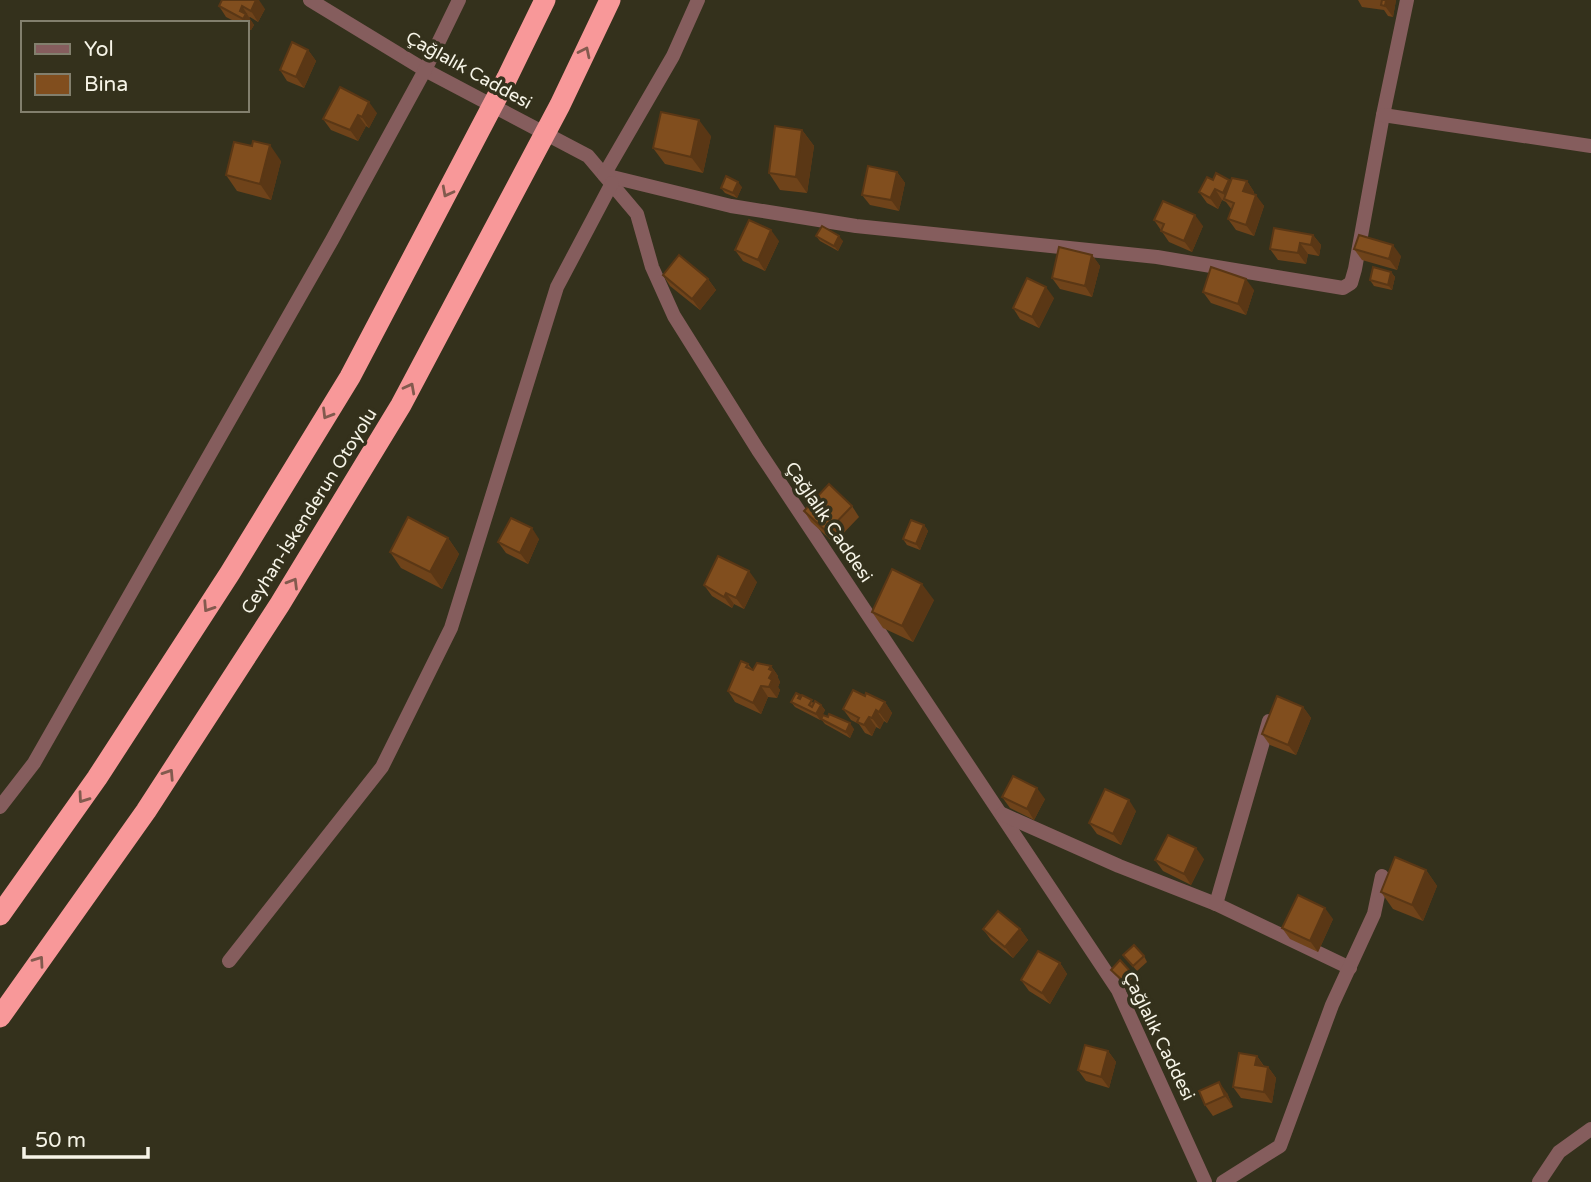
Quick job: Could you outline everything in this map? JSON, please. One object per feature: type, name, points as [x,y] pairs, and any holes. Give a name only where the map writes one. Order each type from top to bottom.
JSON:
[{"type":"highway","name":"Ceyhan-İskenderun Otoyolu","points":[[0,915],[97,778],[244,550],[350,377],[545,0]]},
{"type":"highway","name":"Ceyhan-İskenderun Otoyolu","points":[[0,1017],[146,811],[280,604],[401,405],[560,105],[610,0]]},
{"type":"street","name":"Çağlalık Caddesi","points":[[310,0],[425,70],[588,156],[637,214],[652,267],[674,316],[758,450],[1118,990],[1205,1182]]},
{"type":"street","points":[[0,807],[34,763],[326,251],[425,70],[459,0]]},
{"type":"street","points":[[229,961],[382,767],[451,628],[557,287],[608,179],[673,56],[698,0]]},
{"type":"street","points":[[608,179],[731,206],[856,226],[1157,257],[1343,288],[1352,283],[1407,0]]},
{"type":"street","points":[[1383,115],[1591,146]]},
{"type":"street","points":[[1216,904],[1273,705]]},
{"type":"street","points":[[1001,814],[1119,866],[1216,904],[1350,968]]},
{"type":"street","points":[[1223,1182],[1280,1146],[1316,1043],[1374,914],[1382,876]]},
{"type":"street","points":[[1539,1182],[1559,1152],[1591,1129]]},
{"type":"building","points":[[222,0],[256,0],[251,11],[242,6],[240,11],[246,14],[243,19],[219,6]]},
{"type":"building","points":[[292,42],[308,50],[296,77],[280,70]]},
{"type":"building","points":[[340,87],[369,102],[362,117],[358,115],[350,130],[323,119]]},
{"type":"building","points":[[661,112],[699,120],[691,157],[653,148]]},
{"type":"building","points":[[775,126],[802,130],[796,177],[769,173]]},
{"type":"building","points":[[253,141],[270,145],[260,184],[226,175],[234,142],[252,146]]},
{"type":"building","points":[[868,166],[897,172],[891,200],[862,195]]},
{"type":"building","points":[[1216,173],[1229,180],[1223,193],[1215,189],[1210,198],[1199,192],[1207,177],[1213,180]]},
{"type":"building","points":[[726,176],[738,182],[733,193],[721,188]]},
{"type":"building","points":[[1232,178],[1247,181],[1243,191],[1256,195],[1246,225],[1228,219],[1234,203],[1224,199]]},
{"type":"building","points":[[1163,201],[1195,215],[1184,241],[1161,231],[1164,224],[1154,220]]},
{"type":"building","points":[[749,220],[771,230],[758,260],[735,250]]},
{"type":"building","points":[[822,226],[839,236],[834,246],[816,236]]},
{"type":"building","points":[[1274,228],[1313,235],[1311,245],[1300,243],[1298,253],[1270,249]]},
{"type":"building","points":[[1359,235],[1393,245],[1389,259],[1354,249]]},
{"type":"building","points":[[1059,247],[1092,255],[1085,286],[1052,278]]},
{"type":"building","points":[[679,255],[708,279],[692,299],[663,275]]},
{"type":"building","points":[[1211,267],[1246,279],[1238,304],[1203,292]]},
{"type":"building","points":[[1373,267],[1391,272],[1388,285],[1370,280]]},
{"type":"building","points":[[1027,278],[1046,287],[1032,317],[1013,308]]},
{"type":"building","points":[[829,484],[852,506],[827,532],[804,511]]},
{"type":"building","points":[[408,517],[448,538],[430,572],[390,552]]},
{"type":"building","points":[[511,518],[532,528],[520,553],[498,542]]},
{"type":"building","points":[[911,520],[924,525],[916,544],[903,539]]},
{"type":"building","points":[[718,556],[749,571],[736,598],[726,593],[724,597],[704,585]]},
{"type":"building","points":[[892,569],[922,584],[902,626],[872,612]]},
{"type":"building","points":[[741,661],[753,670],[757,663],[771,666],[769,669],[773,671],[769,678],[772,680],[769,687],[761,686],[753,703],[728,691]]},
{"type":"building","points":[[853,690],[885,702],[879,712],[876,710],[864,725],[857,722],[859,718],[843,709]]},
{"type":"building","points":[[796,693],[800,695],[800,699],[802,695],[812,700],[809,705],[812,707],[815,701],[821,705],[816,714],[791,702]]},
{"type":"building","points":[[1277,696],[1303,707],[1288,745],[1262,734]]},
{"type":"building","points":[[829,714],[850,723],[846,732],[821,719],[823,715],[828,717]]},
{"type":"building","points":[[1013,776],[1037,788],[1027,809],[1002,797]]},
{"type":"building","points":[[1105,789],[1129,800],[1113,834],[1089,823]]},
{"type":"building","points":[[1168,835],[1196,848],[1184,874],[1155,860]]},
{"type":"building","points":[[1395,857],[1426,870],[1412,905],[1381,892]]},
{"type":"building","points":[[1298,895],[1325,908],[1310,941],[1282,928]]},
{"type":"building","points":[[998,911],[1020,929],[1005,947],[983,929]]},
{"type":"building","points":[[1134,945],[1144,956],[1133,966],[1123,955]]},
{"type":"building","points":[[1038,951],[1060,963],[1042,993],[1021,980]]},
{"type":"building","points":[[1120,960],[1130,971],[1122,980],[1111,970]]},
{"type":"building","points":[[1085,1045],[1108,1051],[1101,1077],[1078,1070]]},
{"type":"building","points":[[1239,1053],[1257,1056],[1255,1065],[1268,1067],[1264,1092],[1233,1087]]},
{"type":"building","points":[[1219,1082],[1225,1096],[1205,1105],[1199,1091]]}]
